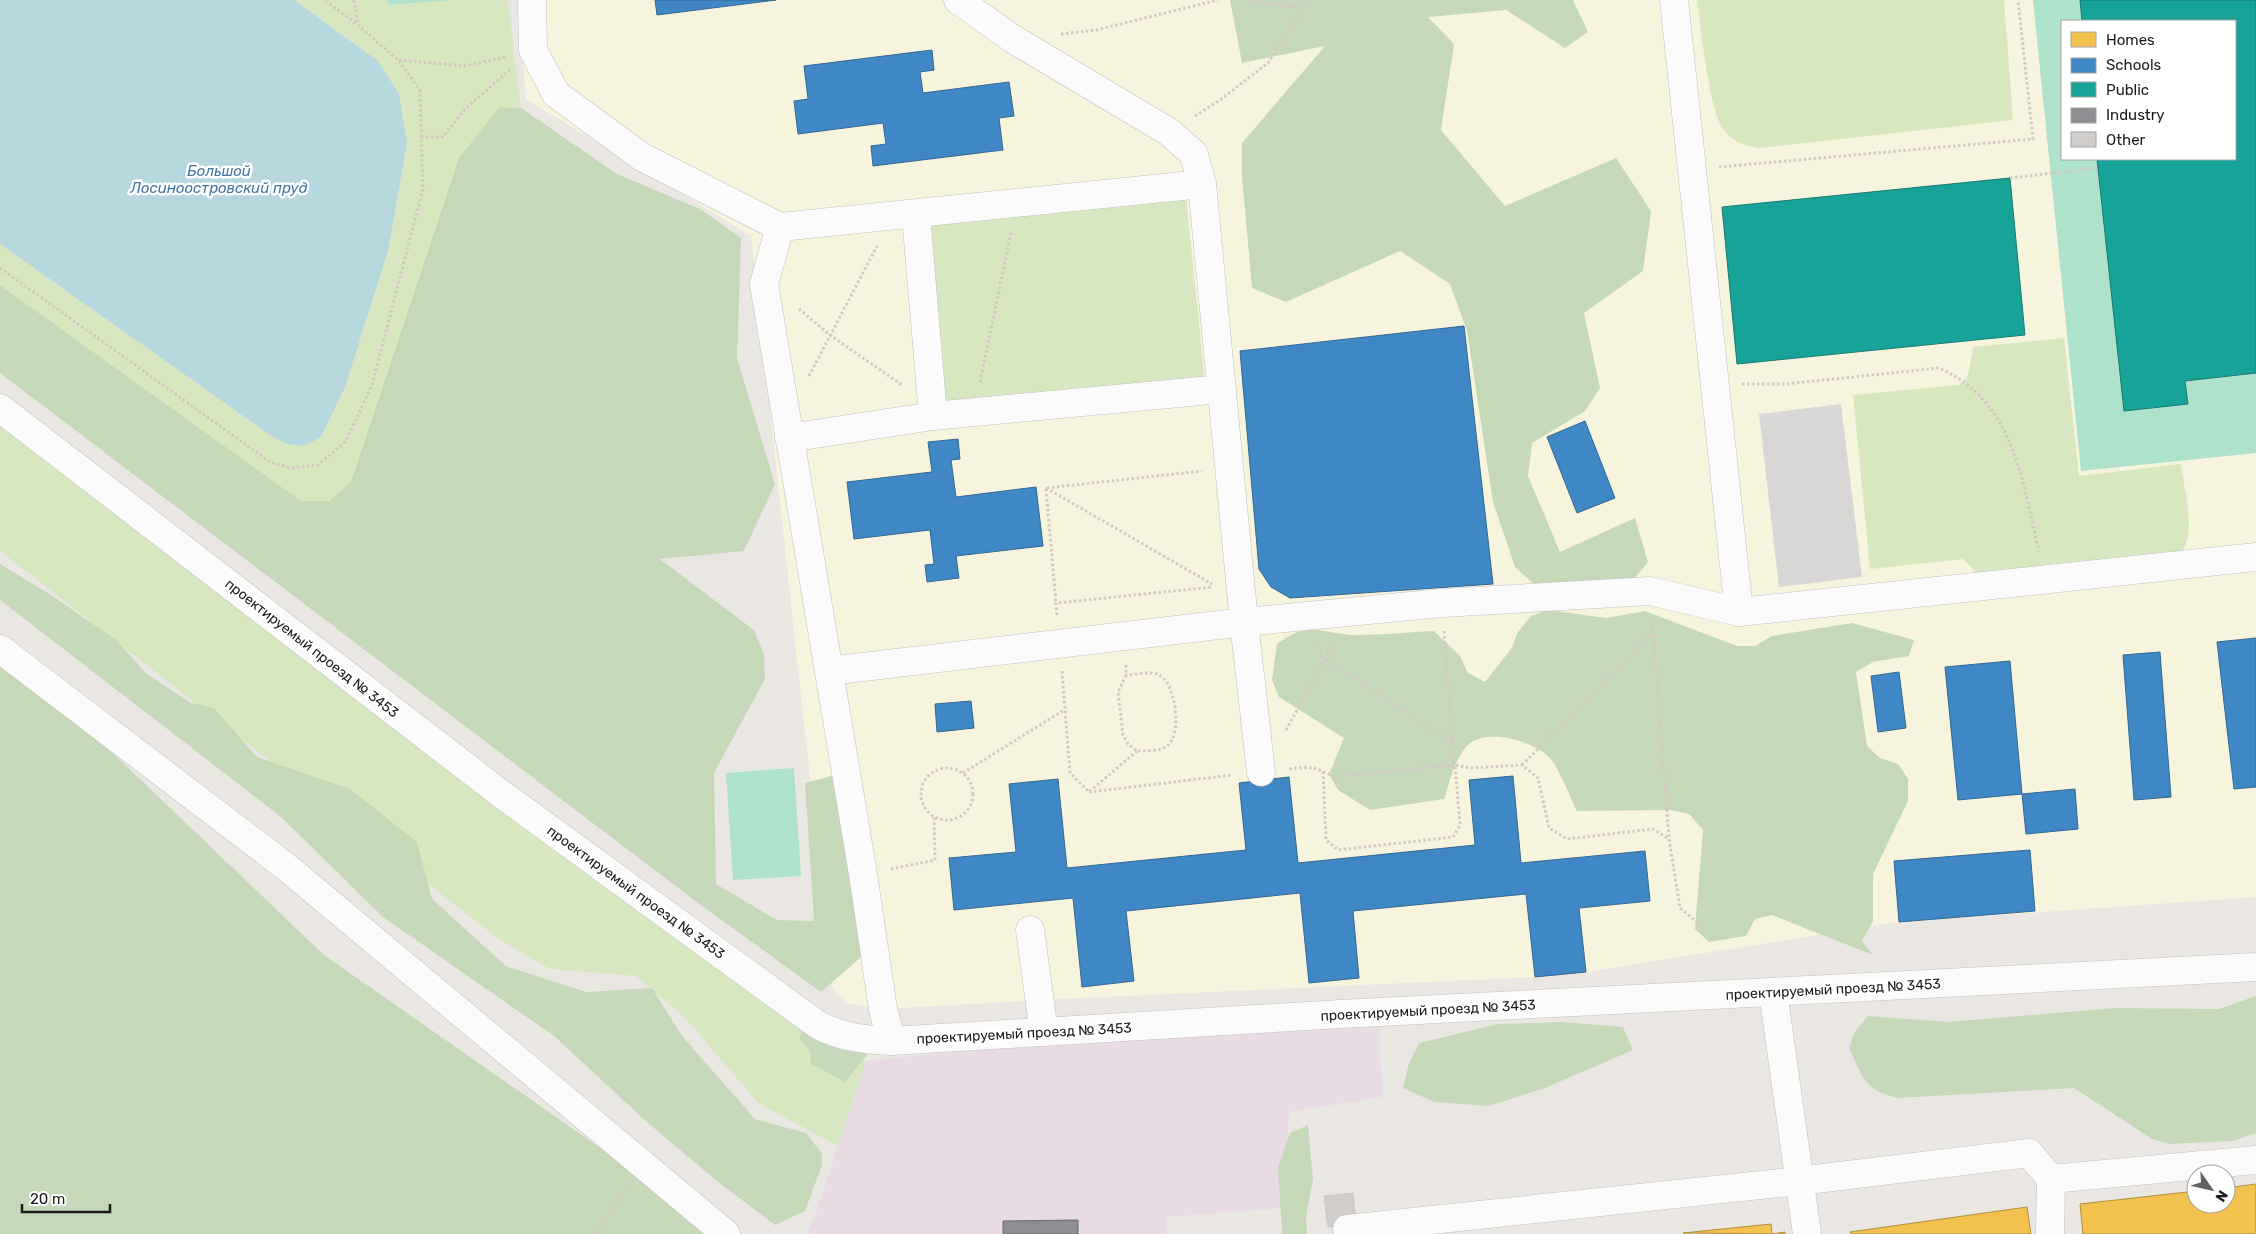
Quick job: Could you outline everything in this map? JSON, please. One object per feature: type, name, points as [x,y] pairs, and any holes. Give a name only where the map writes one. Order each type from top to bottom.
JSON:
[{"type":"street","points":[[532,0],[534,50],[556,94],[642,157],[780,227],[904,216],[1202,184]]},
{"type":"street","points":[[958,0],[1014,39],[1169,132],[1194,154],[1202,184],[1244,622],[1261,772]]},
{"type":"street","points":[[1674,0],[1739,612]]},
{"type":"street","points":[[904,216],[932,411]]},
{"type":"street","points":[[780,227],[764,284],[863,874],[883,1009],[891,1041]]},
{"type":"street","points":[[789,438],[932,411],[973,413],[1222,389]]},
{"type":"street","name":"проектируемый проезд № 3453","points":[[0,408],[500,793],[818,1024],[832,1032],[872,1041],[891,1041],[2256,967]]},
{"type":"street","points":[[829,672],[1244,622],[1442,603],[1650,591],[1739,612],[2046,581],[2256,557]]},
{"type":"street","points":[[0,649],[285,866],[726,1234]]},
{"type":"street","points":[[1030,930],[1044,1032]]},
{"type":"street","points":[[1772,992],[1807,1234]]},
{"type":"street","points":[[1347,1229],[1799,1181],[2029,1153],[2051,1180],[2050,1234]]},
{"type":"street","points":[[2051,1180],[2256,1160]]},
{"type":"path","points":[[0,268],[270,462],[291,468],[318,465],[346,441],[372,384],[423,189],[420,90],[398,60],[358,25],[324,0]]},
{"type":"path","points":[[354,0],[358,25]]},
{"type":"path","points":[[1059,34],[1096,30],[1218,0]]},
{"type":"path","points":[[1249,0],[1304,8]]},
{"type":"path","points":[[1169,132],[1220,100],[1268,63],[1304,8],[1307,0]]},
{"type":"path","points":[[1693,170],[2032,139],[2018,0]]},
{"type":"path","points":[[398,60],[464,66],[534,50]]},
{"type":"path","points":[[421,137],[442,137],[466,108],[534,50]]},
{"type":"path","points":[[2010,178],[2098,168]]},
{"type":"path","points":[[973,413],[1016,204]]},
{"type":"path","points":[[808,377],[830,335],[904,216]]},
{"type":"path","points":[[796,306],[830,335],[932,411]]},
{"type":"path","points":[[1715,385],[1786,384],[1939,368],[1955,375],[1985,400],[1999,420],[2015,453],[2046,581]]},
{"type":"path","points":[[1046,488],[1230,468]]},
{"type":"path","points":[[1046,488],[1216,586],[1056,603]]},
{"type":"path","points":[[1046,488],[1070,773],[1089,792]]},
{"type":"path","points":[[1650,591],[1669,839],[1680,908],[1703,927]]},
{"type":"path","points":[[1322,771],[1326,840],[1338,850],[1453,837],[1460,825],[1442,603]]},
{"type":"path","points":[[1261,772],[1326,660],[1351,612]]},
{"type":"path","points":[[1312,616],[1322,657],[1452,742]]},
{"type":"path","points":[[1089,792],[1311,766],[1335,777],[1455,765],[1471,768],[1522,765],[1652,634]]},
{"type":"path","points":[[1126,637],[1126,675],[1118,692],[1123,735],[1128,744],[1137,751]]},
{"type":"path","points":[[1089,792],[1137,751],[1165,748],[1171,743],[1176,732],[1172,690],[1167,679],[1156,673],[1126,675]]},
{"type":"path","points":[[963,773],[1064,710]]},
{"type":"path","points":[[1522,765],[1538,778],[1549,828],[1567,839],[1653,829],[1669,839]]},
{"type":"path","points":[[949,767],[963,773],[972,784],[973,800],[965,814],[949,821],[934,817],[922,803],[922,785],[934,771],[949,767]]},
{"type":"path","points":[[863,874],[935,860],[934,817]]},
{"type":"path","points":[[595,1234],[643,1165]]},
{"type":"shaded area","points":[[519,0],[2256,0],[2256,897],[1899,922],[1586,972],[1535,977],[883,1009],[849,1004],[833,989],[751,236],[526,99]]},
{"type":"shaded area","points":[[1841,404],[1862,577],[1779,587],[1759,414]]},
{"type":"shaded area","points":[[1379,1020],[1382,1097],[1289,1112],[1284,1208],[1166,1217],[1167,1234],[809,1234],[807,1232],[816,1213],[866,1061],[1062,1039]]},
{"type":"green space","points":[[294,0],[387,0],[388,5],[453,0],[508,0],[521,108],[499,107],[351,482],[329,501],[301,501],[0,285],[0,244],[273,437],[378,61]]},
{"type":"green space","points":[[387,0],[453,0],[388,5]]},
{"type":"green space","points":[[1230,0],[1573,0],[1588,32],[1565,48],[1506,10],[1428,17],[1454,44],[1441,130],[1505,206],[1616,158],[1651,211],[1643,271],[1584,313],[1600,388],[1585,411],[1532,443],[1528,476],[1560,552],[1635,518],[1648,562],[1631,583],[1547,596],[1515,567],[1493,502],[1467,331],[1450,284],[1400,251],[1286,302],[1252,288],[1242,177],[1242,143],[1325,46],[1242,63]]},
{"type":"green space","points":[[1697,0],[2004,0],[2013,120],[1760,148],[1745,145],[1727,133],[1718,119],[1706,68]]},
{"type":"green space","points":[[2033,0],[2256,0],[2256,453],[2081,471]]},
{"type":"green space","points":[[499,107],[521,108],[617,174],[700,209],[741,238],[737,358],[775,484],[744,551],[660,559],[754,630],[764,654],[765,679],[714,773],[716,884],[777,920],[814,921],[805,783],[839,774],[868,951],[821,992],[702,906],[0,373],[0,285],[301,501],[329,501],[351,482],[459,158]]},
{"type":"green space","points":[[1186,197],[1205,382],[943,407],[928,225]]},
{"type":"green space","points":[[2064,338],[2079,476],[2181,464],[2189,523],[2188,535],[2180,555],[1984,580],[1963,559],[1870,569],[1853,395],[1959,385],[1968,375],[1973,347]]},
{"type":"green space","points":[[0,421],[821,1045],[866,1061],[838,1146],[758,1103],[688,1021],[636,976],[550,969],[500,940],[0,551]]},
{"type":"green space","points":[[0,564],[51,595],[116,640],[147,674],[191,703],[214,708],[257,757],[350,789],[417,842],[432,899],[506,966],[586,992],[652,988],[682,1036],[755,1119],[806,1133],[822,1154],[822,1165],[805,1211],[775,1225],[718,1182],[648,1123],[554,1036],[383,917],[280,816],[0,600]]},
{"type":"green space","points":[[1548,610],[1606,618],[1645,611],[1737,646],[1755,646],[1772,636],[1852,623],[1914,640],[1909,656],[1873,662],[1856,672],[1867,746],[1880,758],[1898,764],[1908,779],[1908,801],[1873,874],[1873,921],[1862,941],[1873,955],[1772,915],[1755,919],[1746,936],[1709,942],[1695,929],[1703,830],[1689,814],[1670,810],[1577,811],[1553,762],[1537,748],[1512,739],[1486,737],[1475,740],[1467,746],[1456,764],[1444,799],[1370,810],[1338,790],[1329,774],[1344,738],[1279,697],[1272,680],[1277,644],[1298,632],[1316,630],[1357,635],[1376,635],[1434,631],[1460,656],[1468,673],[1485,682],[1511,649],[1518,632],[1531,616]]},
{"type":"green space","points":[[0,667],[78,720],[324,955],[669,1196],[712,1234],[0,1234]]},
{"type":"green space","points":[[794,768],[801,876],[733,880],[726,773]]},
{"type":"green space","points":[[2256,996],[2256,1133],[2233,1141],[2170,1144],[2152,1139],[2074,1088],[1898,1098],[1878,1091],[1866,1081],[1849,1047],[1856,1030],[1868,1016],[1948,1022],[2114,1008],[2219,1009]]},
{"type":"green space","points":[[803,1022],[862,1049],[867,1055],[845,1082],[811,1064],[810,1051],[800,1039]]},
{"type":"green space","points":[[1562,1022],[1623,1027],[1633,1050],[1545,1088],[1489,1106],[1434,1102],[1403,1088],[1409,1063],[1419,1043],[1498,1024]]},
{"type":"green space","points":[[1308,1125],[1313,1179],[1306,1217],[1307,1234],[1282,1234],[1278,1167],[1290,1133]]},
{"type":"water","name":"Большой Лосиноостровский пруд","points":[[0,0],[294,0],[378,61],[399,94],[407,143],[388,251],[345,387],[321,437],[304,446],[287,444],[273,437],[0,244]]},
{"type":"building: Homes","points":[[2256,1184],[2256,1234],[2083,1234],[2080,1204],[2186,1192],[2186,1214],[2236,1214],[2236,1187]]},
{"type":"building: Homes","points":[[2027,1207],[2031,1234],[1851,1234],[1850,1232]]},
{"type":"building: Homes","points":[[1771,1224],[1772,1234],[1683,1233]]},
{"type":"building: Schools","points":[[655,0],[776,0],[657,15]]},
{"type":"building: Schools","points":[[932,50],[934,70],[920,72],[923,93],[1009,82],[1014,116],[999,118],[1003,150],[873,166],[871,146],[886,144],[883,123],[798,134],[794,101],[808,99],[804,66]]},
{"type":"building: Schools","points":[[1464,326],[1493,584],[1290,598],[1271,587],[1259,569],[1240,351]]},
{"type":"building: Schools","points":[[1585,421],[1615,498],[1577,513],[1547,437]]},
{"type":"building: Schools","points":[[958,439],[960,459],[951,460],[956,497],[1036,487],[1043,546],[956,556],[959,578],[927,582],[925,565],[934,564],[930,530],[854,539],[847,482],[932,472],[928,442]]},
{"type":"building: Schools","points":[[2256,638],[2256,787],[2234,789],[2217,642]]},
{"type":"building: Schools","points":[[2160,652],[2171,797],[2134,800],[2123,655]]},
{"type":"building: Schools","points":[[2010,661],[2022,794],[1958,800],[1945,667]]},
{"type":"building: Schools","points":[[1899,672],[1906,728],[1878,732],[1871,676]]},
{"type":"building: Schools","points":[[971,701],[974,728],[937,732],[935,704]]},
{"type":"building: Schools","points":[[1513,776],[1521,863],[1645,851],[1650,901],[1579,908],[1586,972],[1535,977],[1526,894],[1353,911],[1359,978],[1309,983],[1300,893],[1126,911],[1134,981],[1082,987],[1073,898],[954,910],[949,858],[1016,852],[1009,784],[1058,779],[1067,868],[1246,850],[1239,783],[1289,777],[1298,863],[1475,845],[1469,780]]},
{"type":"building: Schools","points":[[2075,789],[2078,829],[2026,834],[2022,794]]},
{"type":"building: Schools","points":[[2030,850],[2035,911],[1899,922],[1894,861]]},
{"type":"building: Public","points":[[2080,0],[2256,0],[2256,373],[2185,381],[2188,404],[2124,411],[2097,160],[2236,160],[2236,20],[2082,20]]},
{"type":"building: Public","points":[[2010,178],[2025,335],[1737,364],[1722,207]]},
{"type":"building: Industry","points":[[1078,1220],[1078,1234],[1003,1234],[1003,1221]]},
{"type":"building: Other","points":[[1353,1193],[1356,1224],[1328,1227],[1324,1196]]}]
